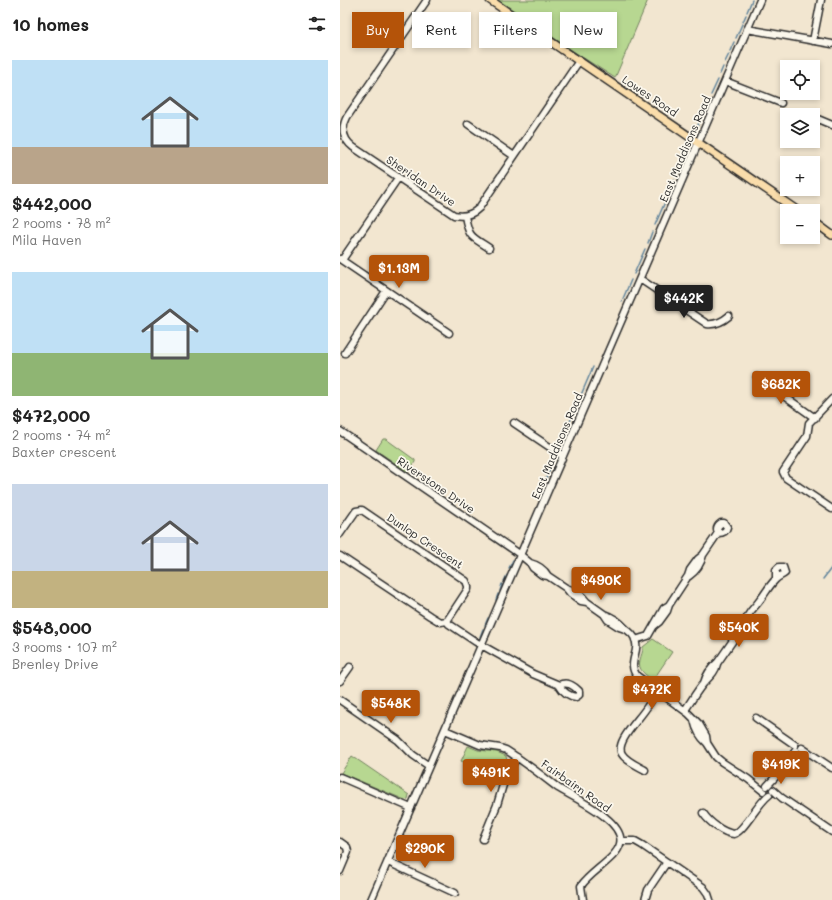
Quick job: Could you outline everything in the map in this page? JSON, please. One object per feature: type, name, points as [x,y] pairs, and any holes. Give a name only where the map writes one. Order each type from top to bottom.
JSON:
[{"type":"main road","name":"Lowes Road","points":[[490,0],[788,204]]},
{"type":"main road","points":[[820,226],[832,234]]},
{"type":"street","name":"Sheridan Drive","points":[[427,0],[347,117],[344,125],[344,133],[350,144],[450,213],[458,216],[465,216],[473,213],[479,208],[579,61]]},
{"type":"street","name":"East Maddisons Road","points":[[371,900],[760,0]]},
{"type":"street","points":[[813,41],[821,0]]},
{"type":"street","points":[[747,29],[832,44]]},
{"type":"street","points":[[725,81],[781,103]]},
{"type":"street","points":[[820,119],[832,125]]},
{"type":"street","points":[[468,124],[514,156]]},
{"type":"street","points":[[398,178],[341,260],[449,333]]},
{"type":"street","points":[[465,216],[468,232],[489,248]]},
{"type":"street","points":[[640,279],[707,324],[714,325],[722,322],[729,316]]},
{"type":"street","points":[[345,353],[386,291]]},
{"type":"street","points":[[757,377],[815,418]]},
{"type":"street","points":[[832,399],[809,423],[807,436],[783,473],[786,478],[832,509]]},
{"type":"street","points":[[514,423],[563,456]]},
{"type":"street","name":"Riverstone Drive","points":[[340,431],[530,563],[533,568],[542,575],[548,576],[566,588],[581,601],[587,602],[604,614],[608,620],[632,634],[635,640]]},
{"type":"street","name":"Dunlop Crescent","points":[[340,534],[356,511],[362,510],[465,580],[468,584],[468,589],[447,621]]},
{"type":"street","points":[[718,534],[703,555],[694,572],[688,576],[669,605],[664,608],[648,636],[635,640],[636,650],[632,663],[634,672],[655,693],[685,710],[694,720],[695,727],[719,760],[748,779],[782,798],[832,832]]},
{"type":"street","points":[[340,556],[431,617],[440,622],[447,621],[449,624],[482,645],[536,676],[559,685]]},
{"type":"street","points":[[685,710],[704,683],[705,677],[718,662],[745,623],[746,617],[776,578]]},
{"type":"street","points":[[340,681],[350,666]]},
{"type":"street","points":[[645,770],[624,757],[620,749],[622,740],[638,717],[643,714],[655,693]]},
{"type":"street","points":[[340,700],[398,740],[413,756],[429,766]]},
{"type":"street","points":[[756,718],[798,748],[832,768]]},
{"type":"street","name":"Fairbairn Road","points":[[445,730],[480,745],[503,749],[517,757],[559,788],[598,811],[618,831],[621,841]]},
{"type":"street","points":[[703,813],[712,823],[728,833],[734,834],[740,831],[798,748]]},
{"type":"street","points":[[483,839],[497,806],[506,775],[517,757]]},
{"type":"street","points":[[340,777],[411,808]]},
{"type":"street","points":[[583,900],[581,886],[586,878],[616,853],[619,849],[621,841],[638,842],[703,887],[710,900]]},
{"type":"street","points":[[340,842],[347,847],[348,852],[340,870]]},
{"type":"street","points":[[388,862],[455,893]]},
{"type":"street","points":[[646,900],[648,890],[667,862]]},
{"type":"green space","points":[[496,0],[648,0],[615,78],[568,48],[617,48],[617,12],[560,12],[560,43],[552,38],[552,12],[513,12]]},
{"type":"green space","points":[[383,439],[386,439],[415,460],[408,472],[376,450]]},
{"type":"green space","points":[[653,639],[672,652],[653,680],[643,672],[639,664],[643,647]]},
{"type":"green space","points":[[468,746],[478,750],[497,752],[506,756],[507,761],[503,766],[499,778],[461,761]]},
{"type":"green space","points":[[352,756],[409,795],[408,799],[405,800],[341,773]]},
{"type":"waterway","points":[[747,12],[752,0]]},
{"type":"waterway","points":[[736,38],[746,15]]},
{"type":"waterway","points":[[730,51],[734,42]]},
{"type":"waterway","points":[[725,62],[729,54]]},
{"type":"waterway","points":[[720,74],[723,67]]},
{"type":"waterway","points":[[711,95],[718,80]]},
{"type":"waterway","points":[[695,132],[709,100]]},
{"type":"waterway","points":[[676,177],[688,149]]},
{"type":"waterway","points":[[671,188],[674,180]]},
{"type":"waterway","points":[[655,225],[668,195]]},
{"type":"waterway","points":[[648,243],[652,232]]},
{"type":"waterway","points":[[634,274],[645,249]]},
{"type":"waterway","points":[[622,301],[631,280]]},
{"type":"waterway","points":[[581,395],[593,367]]},
{"type":"waterway","points":[[568,426],[580,399]]},
{"type":"waterway","points":[[564,435],[566,431]]},
{"type":"waterway","points":[[558,451],[563,438]]},
{"type":"waterway","points":[[545,481],[556,454]]},
{"type":"waterway","points":[[541,493],[543,484]]},
{"type":"waterway","points":[[509,568],[513,560]]},
{"type":"waterway","points":[[823,579],[832,567]]},
{"type":"waterway","points":[[504,581],[507,575]]},
{"type":"waterway","points":[[500,591],[502,584]]},
{"type":"waterway","points":[[496,600],[498,594]]},
{"type":"waterway","points":[[485,625],[488,618]]},
{"type":"waterway","points":[[480,637],[483,629]]}]
